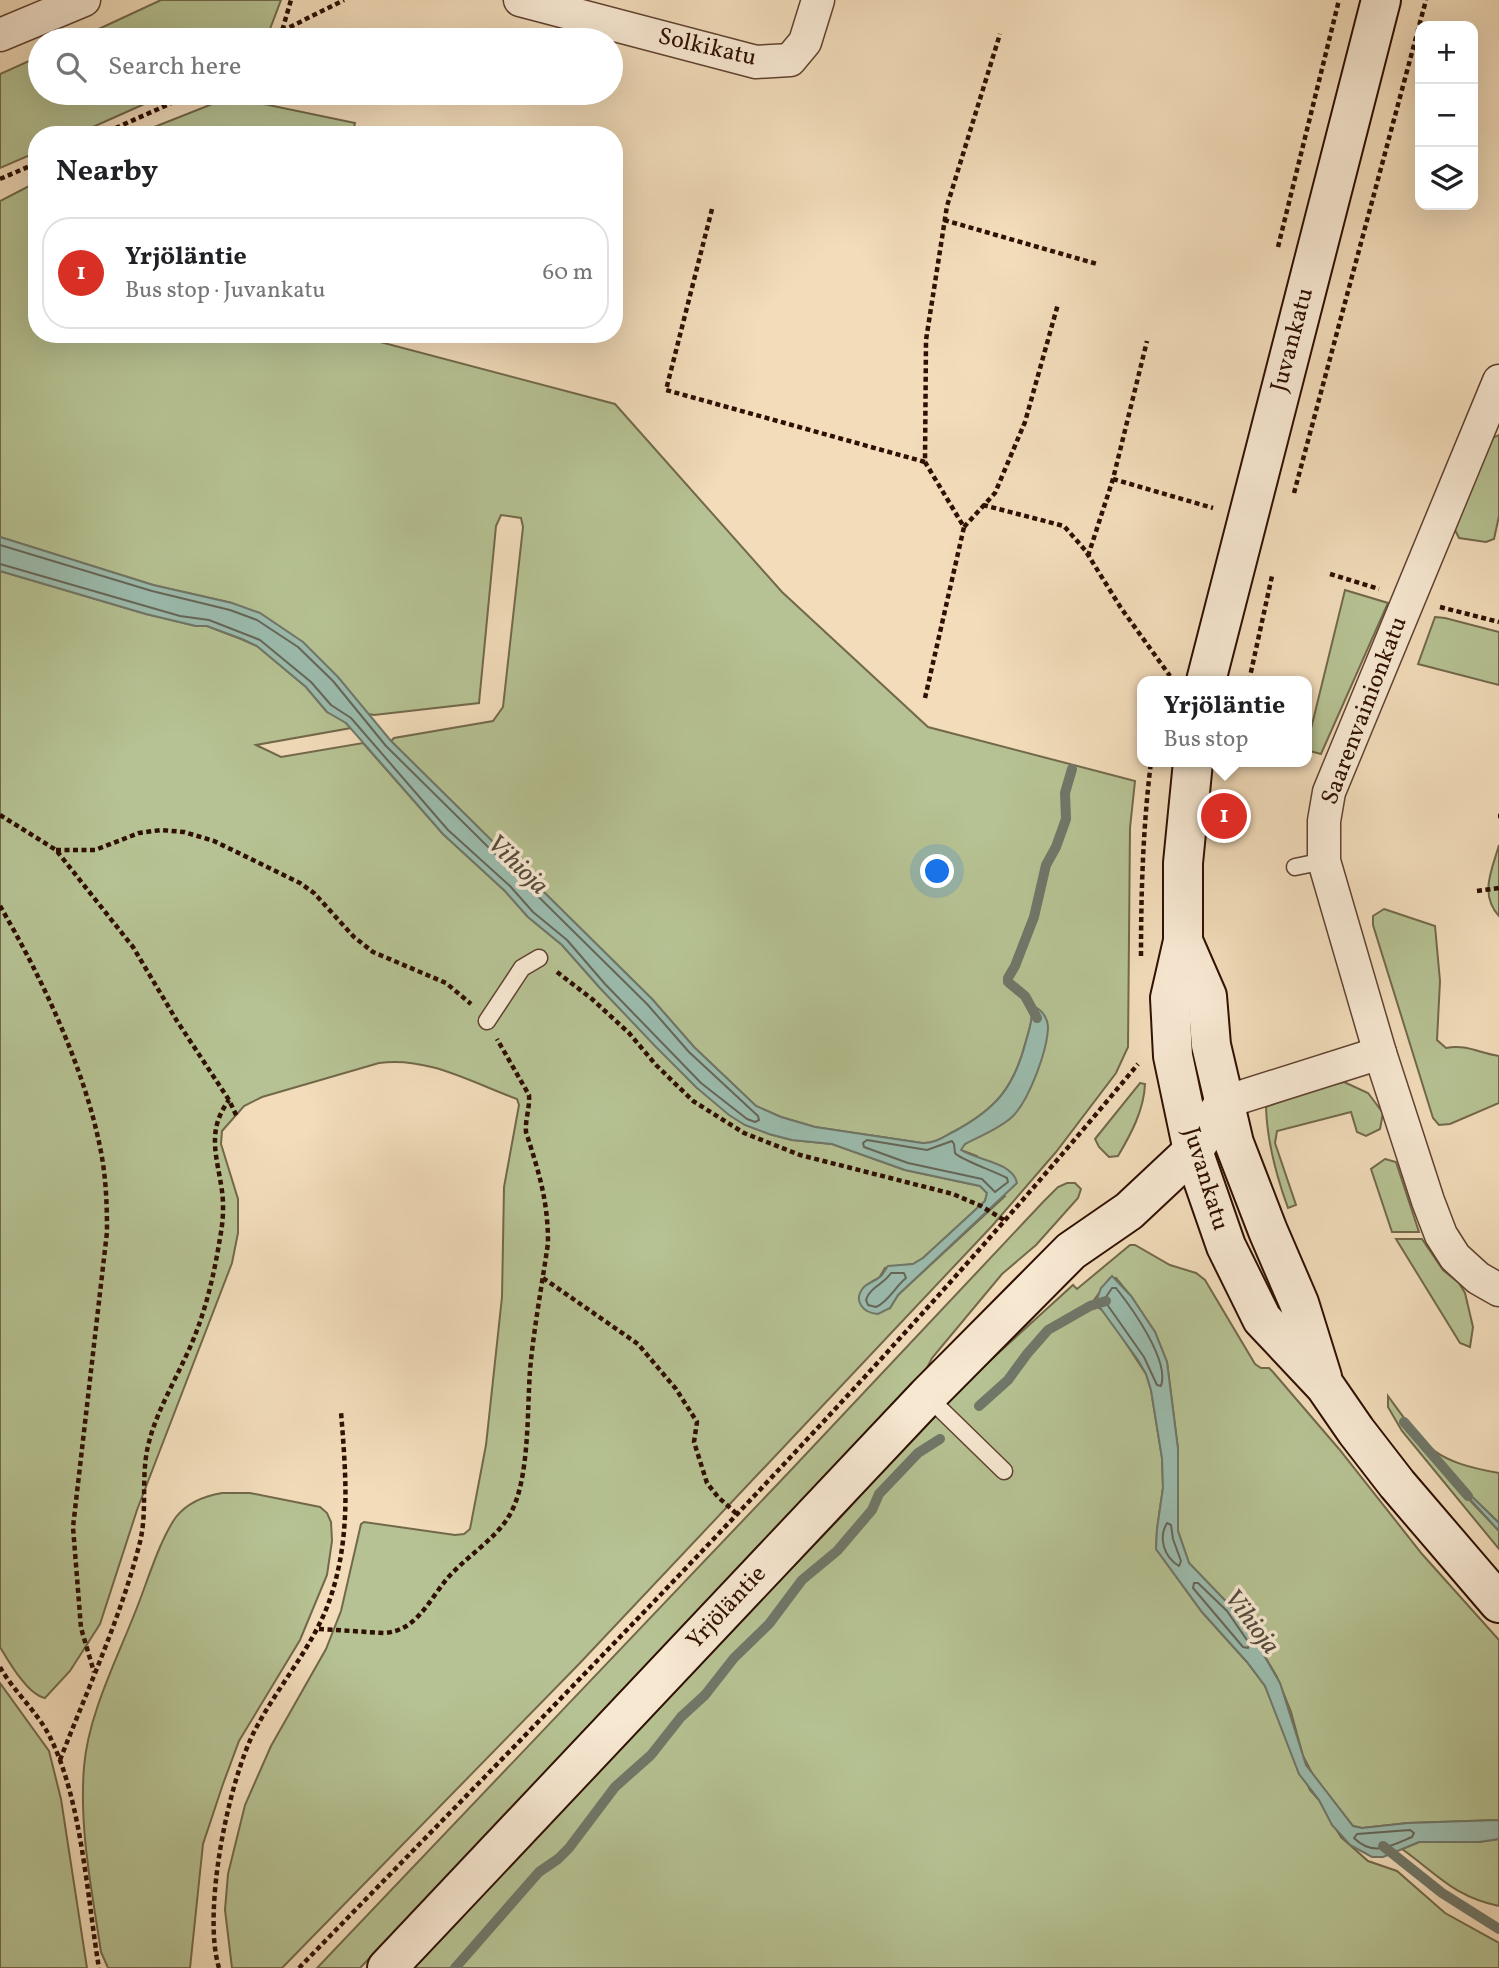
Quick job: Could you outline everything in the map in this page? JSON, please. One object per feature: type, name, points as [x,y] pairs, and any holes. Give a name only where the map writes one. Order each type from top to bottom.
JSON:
[{"type":"main road","name":"Juvankatu","points":[[1189,676],[1381,0]]},
{"type":"main road","name":"Juvankatu","points":[[1192,767],[1182,863],[1183,941],[1170,998],[1173,1056],[1190,1138],[1226,1246],[1262,1319],[1325,1386],[1397,1484],[1499,1603]]},
{"type":"main road","name":"Juvankatu","points":[[1183,941],[1207,996],[1211,1045],[1234,1143],[1299,1303],[1325,1386]]},
{"type":"main road","name":"Yrjöläntie","points":[[387,1968],[927,1396],[1071,1251],[1111,1191],[1190,1138],[1225,1102]]},
{"type":"street","points":[[0,35],[84,0]]},
{"type":"street","name":"Solkikatu","points":[[520,0],[756,62],[790,60],[805,42],[818,0]]},
{"type":"street","name":"Saarenvainionkatu","points":[[1499,381],[1329,792],[1324,821],[1309,864],[1380,1053],[1441,1235],[1455,1257],[1478,1278],[1499,1290]]},
{"type":"street","points":[[1225,1102],[1380,1053]]},
{"type":"lane","points":[[486,1021],[522,968],[539,958]]},
{"type":"lane","points":[[927,1396],[1004,1471]]},
{"type":"path","points":[[283,28],[292,0]]},
{"type":"path","points":[[288,28],[344,0]]},
{"type":"path","points":[[1290,506],[1426,0]]},
{"type":"path","points":[[964,527],[925,462],[926,340],[944,220],[1000,34]]},
{"type":"path","points":[[120,126],[167,105]]},
{"type":"path","points":[[0,180],[28,167]]},
{"type":"path","points":[[712,209],[666,390],[925,462]]},
{"type":"path","points":[[944,220],[1097,264]]},
{"type":"path","points":[[925,698],[964,527],[995,493],[1025,422],[1058,304]]},
{"type":"path","points":[[1088,556],[1113,479],[1147,341]]},
{"type":"path","points":[[1113,479],[1213,508]]},
{"type":"path","points":[[983,505],[1064,526],[1088,556],[1121,608],[1185,676]]},
{"type":"path","points":[[1251,676],[1273,573]]},
{"type":"path","points":[[1330,574],[1499,622]]},
{"type":"path","points":[[1141,969],[1141,903],[1150,767]]},
{"type":"path","points":[[0,815],[56,850],[133,947],[237,1117]]},
{"type":"path","points":[[56,850],[95,850],[139,833],[161,830],[184,832],[214,841],[300,884],[314,893],[354,937],[373,952],[446,983],[458,991],[486,1021],[529,1095],[526,1132],[545,1191],[548,1228],[530,1370],[523,1467],[510,1515],[503,1525],[459,1564],[407,1627],[384,1633],[319,1629]]},
{"type":"path","points":[[1477,891],[1499,888]]},
{"type":"path","points":[[0,906],[27,953],[60,1025],[87,1098],[101,1147],[107,1193],[107,1232],[74,1527],[81,1628],[94,1672]]},
{"type":"path","points":[[539,958],[592,999],[629,1033],[656,1065],[693,1101],[744,1133],[800,1155],[953,1194],[1004,1220]]},
{"type":"path","points":[[299,1968],[738,1515],[1075,1141],[1141,1061],[1173,1056]]},
{"type":"path","points":[[60,1760],[129,1582],[141,1538],[145,1459],[149,1440],[197,1331],[216,1262],[222,1226],[223,1194],[214,1146],[219,1113],[229,1100]]},
{"type":"path","points":[[543,1278],[638,1344],[676,1389],[697,1422],[694,1442],[707,1483],[738,1515]]},
{"type":"path","points":[[219,1968],[213,1926],[220,1853],[229,1803],[254,1731],[319,1629],[334,1586],[346,1531],[347,1480],[341,1412]]},
{"type":"path","points":[[0,1667],[2,1675],[44,1725],[60,1760],[75,1818],[99,1968]]},
{"type":"green space","points":[[161,0],[281,0],[270,28],[101,28]]},
{"type":"green space","points":[[28,61],[28,105],[142,105],[95,126],[28,126],[28,156],[0,168],[0,74]]},
{"type":"green space","points":[[210,105],[268,105],[355,123],[354,126],[157,126]]},
{"type":"green space","points":[[28,187],[28,343],[384,343],[615,404],[782,592],[928,727],[1135,781],[1130,828],[1128,1047],[1116,1073],[1056,1152],[992,1226],[579,1664],[282,1968],[232,1968],[225,1910],[228,1874],[245,1805],[271,1746],[326,1649],[341,1611],[361,1524],[364,1522],[455,1535],[464,1534],[470,1529],[486,1445],[502,1297],[504,1187],[519,1105],[517,1099],[449,1072],[415,1063],[379,1063],[262,1097],[244,1106],[222,1131],[221,1144],[238,1199],[238,1233],[232,1263],[137,1510],[100,1624],[70,1671],[45,1698],[32,1691],[0,1647],[0,571],[146,614],[196,626],[207,626],[257,646],[306,687],[327,712],[340,717],[351,728],[256,745],[281,757],[363,743],[443,834],[505,891],[528,917],[562,945],[697,1088],[769,1134],[792,1140],[832,1144],[905,1170],[980,1186],[987,1193],[985,1201],[923,1258],[913,1264],[885,1268],[879,1278],[873,1281],[890,1308],[898,1295],[1005,1196],[977,1156],[961,1150],[961,1147],[1026,1097],[1041,1057],[1034,1007],[1021,1058],[1001,1096],[968,1124],[931,1142],[922,1143],[815,1127],[781,1117],[756,1106],[694,1047],[652,999],[391,741],[394,738],[493,721],[503,707],[523,527],[521,518],[501,515],[496,526],[479,703],[374,715],[368,714],[354,698],[232,603],[153,585],[0,537],[0,201]]},
{"type":"green space","points":[[1499,435],[1499,516],[1494,539],[1486,542],[1459,538],[1454,528],[1490,439]]},
{"type":"green space","points":[[1345,590],[1388,603],[1321,754],[1312,752],[1312,725]]},
{"type":"green space","points":[[1435,617],[1499,632],[1499,685],[1418,664]]},
{"type":"green space","points":[[1499,845],[1499,916],[1493,908],[1488,890]]},
{"type":"green space","points":[[1384,909],[1435,926],[1440,981],[1437,1040],[1446,1048],[1466,1048],[1499,1056],[1499,1103],[1450,1124],[1439,1125],[1433,1118],[1373,925],[1373,916]]},
{"type":"green space","points":[[1344,1082],[1368,1093],[1383,1113],[1380,1129],[1366,1136],[1357,1132],[1351,1112],[1277,1131],[1275,1143],[1296,1205],[1288,1208],[1273,1158],[1266,1107],[1307,1091]]},
{"type":"green space","points":[[1140,1083],[1145,1084],[1144,1094],[1136,1122],[1118,1156],[1109,1157],[1095,1139]]},
{"type":"green space","points":[[1385,1159],[1396,1162],[1419,1232],[1392,1232],[1371,1169]]},
{"type":"green space","points":[[1075,1183],[1081,1189],[1078,1198],[1036,1245],[1002,1274],[932,1358],[927,1368],[440,1886],[360,1968],[317,1968],[1044,1201],[1058,1187]]},
{"type":"green space","points":[[1396,1239],[1422,1239],[1443,1270],[1459,1283],[1465,1293],[1473,1327],[1470,1347],[1460,1343]]},
{"type":"green space","points":[[1130,1245],[1135,1245],[1170,1265],[1196,1273],[1205,1280],[1255,1364],[1273,1372],[1339,1449],[1422,1554],[1499,1640],[1499,1820],[1408,1823],[1362,1828],[1353,1826],[1314,1777],[1303,1756],[1291,1712],[1277,1677],[1243,1619],[1189,1563],[1178,1531],[1178,1449],[1167,1362],[1155,1332],[1131,1296],[1116,1278],[1110,1278],[1092,1303],[1106,1313],[1146,1374],[1151,1390],[1162,1458],[1163,1488],[1156,1549],[1202,1612],[1265,1686],[1310,1790],[1341,1837],[1368,1861],[1397,1871],[1445,1913],[1499,1943],[1499,1968],[408,1968],[838,1520],[950,1397],[1073,1285],[1077,1289]]},
{"type":"green space","points":[[1388,1396],[1433,1450],[1459,1463],[1499,1473],[1499,1523],[1462,1487],[1460,1490],[1499,1531],[1499,1549],[1402,1431],[1388,1407]]},
{"type":"green space","points":[[222,1493],[250,1493],[320,1507],[331,1522],[332,1541],[327,1575],[300,1640],[239,1741],[223,1784],[203,1844],[190,1968],[108,1968],[101,1952],[83,1813],[84,1767],[91,1727],[104,1687],[170,1527],[176,1517],[191,1504]]},
{"type":"green space","points":[[0,1683],[49,1751],[61,1799],[87,1968],[0,1968]]},
{"type":"green space","points":[[1499,1839],[1499,1906],[1458,1891],[1402,1849],[1419,1842],[1479,1842]]},
{"type":"water","points":[[0,537],[153,585],[232,603],[260,613],[303,642],[338,677],[391,741],[652,999],[694,1047],[756,1106],[815,1127],[922,1143],[934,1141],[981,1115],[1001,1096],[1016,1072],[1032,1009],[1037,1008],[1047,1020],[1047,1036],[1036,1074],[1025,1099],[1007,1121],[965,1144],[961,1150],[1009,1170],[1017,1183],[898,1295],[890,1308],[878,1314],[864,1309],[859,1302],[863,1288],[880,1277],[888,1266],[913,1264],[923,1258],[985,1201],[987,1193],[980,1186],[905,1170],[832,1144],[792,1140],[769,1134],[745,1125],[729,1115],[655,1046],[562,945],[528,917],[505,891],[443,834],[346,723],[327,712],[306,687],[257,646],[207,626],[196,626],[146,614],[0,571]]},
{"type":"water","points":[[1112,1276],[1131,1296],[1155,1332],[1167,1362],[1178,1449],[1178,1531],[1189,1563],[1243,1619],[1280,1683],[1306,1765],[1353,1826],[1362,1828],[1408,1823],[1499,1820],[1499,1839],[1479,1842],[1419,1842],[1383,1857],[1372,1857],[1350,1845],[1332,1825],[1319,1800],[1299,1774],[1265,1686],[1202,1612],[1156,1549],[1163,1488],[1162,1458],[1146,1374],[1096,1302],[1101,1288]]},
{"type":"water","points":[[1459,1487],[1499,1523],[1499,1531]]},
{"type":"waterway","points":[[1037,1018],[1025,996],[1008,982],[1008,978],[1034,917],[1046,865],[1066,819],[1065,793],[1072,769]]},
{"type":"waterway","points":[[979,1406],[1008,1380],[1048,1330],[1090,1306],[1106,1301]]},
{"type":"waterway","points":[[1404,1422],[1468,1496]]},
{"type":"waterway","points":[[455,1968],[539,1872],[569,1848],[615,1787],[651,1755],[734,1658],[769,1624],[802,1580],[837,1551],[872,1510],[879,1494],[918,1453],[940,1439]]},
{"type":"waterway","points":[[1383,1846],[1442,1893],[1499,1929]]},
{"type":"place","name":"Yrjöläntie","points":[[1224,816]]},
{"type":"water label","name":"Vihioja","points":[[517,865]]},
{"type":"water label","name":"Vihioja","points":[[1251,1622]]}]
